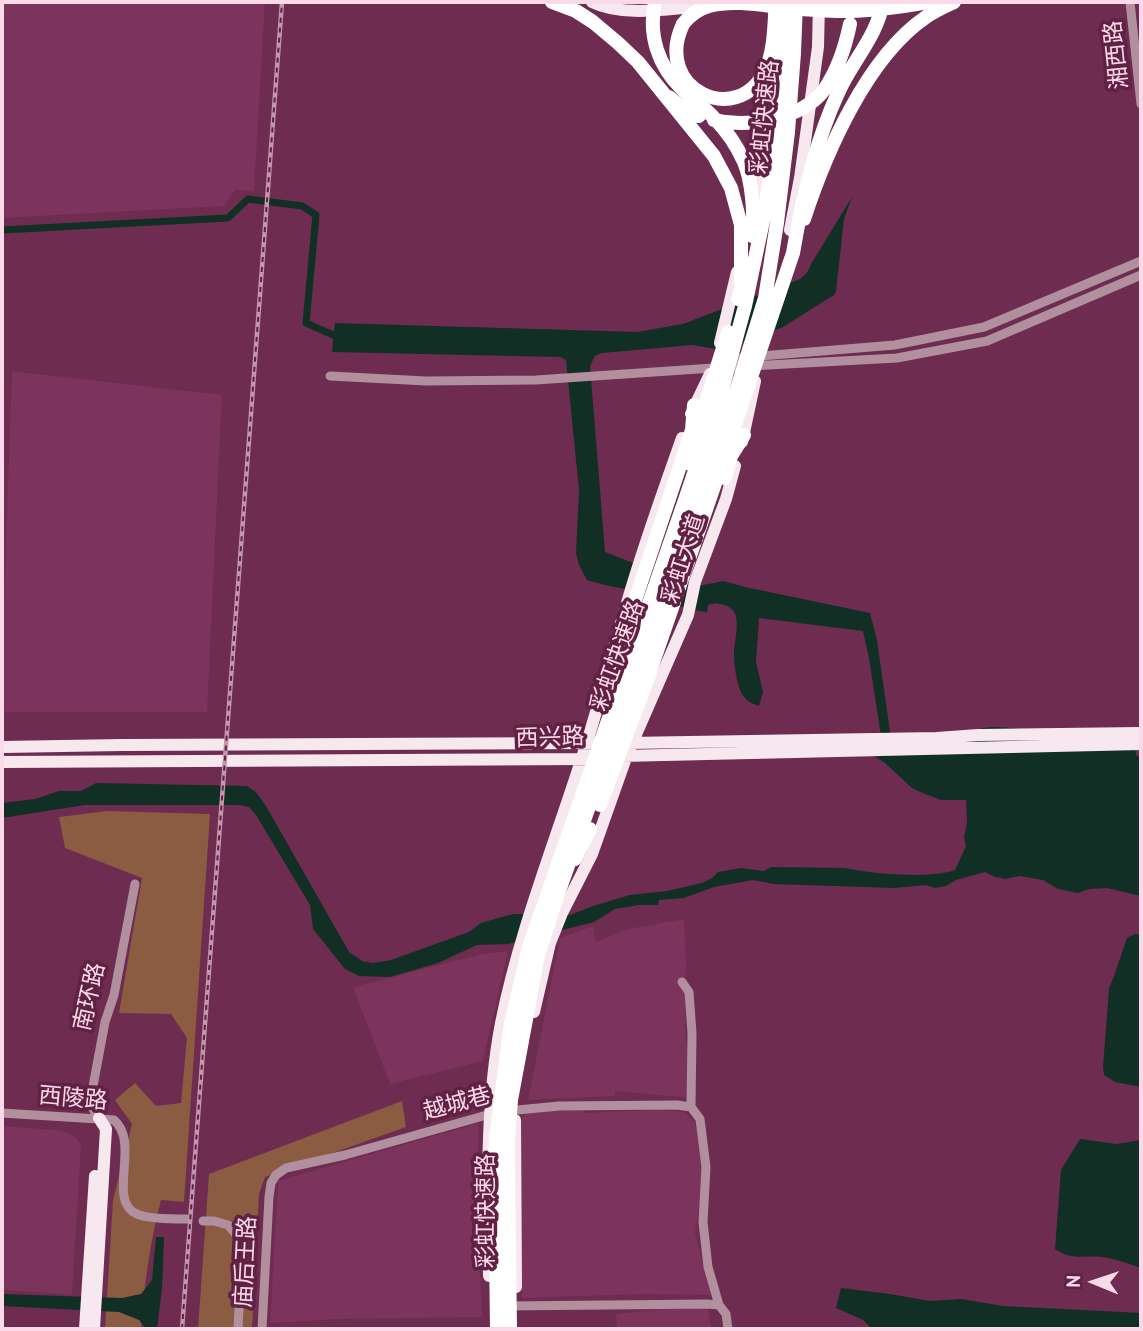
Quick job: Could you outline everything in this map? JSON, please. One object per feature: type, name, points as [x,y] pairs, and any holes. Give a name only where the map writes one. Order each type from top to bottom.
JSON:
[{"type":"highway","points":[[552,2],[576,11],[605,31],[638,62],[713,156],[731,188],[741,225],[736,294]]},
{"type":"highway","points":[[545,900],[565,819],[638,614],[708,399],[754,223],[745,164],[726,131],[682,90],[658,55],[652,27],[655,2]]},
{"type":"highway","points":[[777,2],[775,10],[773,40],[769,59],[754,87],[736,97],[724,98],[709,97],[694,89],[682,75],[678,64],[677,42],[679,32],[689,17],[706,6],[750,3],[765,5],[779,6],[806,10],[842,11],[873,10],[928,2]]},
{"type":"highway","name":"彩虹快速路","points":[[497,1329],[496,1138],[511,1023],[528,947],[710,427],[745,306],[771,169],[785,2]]},
{"type":"highway","name":"彩虹快速路","points":[[510,1329],[508,1139],[511,1100],[538,955],[545,900],[730,408],[765,298],[788,132],[796,2]]},
{"type":"highway","points":[[663,92],[699,116],[730,123],[763,121],[801,109],[822,92],[836,71],[845,48],[852,2]]},
{"type":"highway","points":[[793,253],[798,220],[830,112],[845,79],[877,26],[883,2]]},
{"type":"highway","points":[[545,900],[590,829],[647,680],[807,210],[843,122],[869,77],[891,49],[925,17],[954,2]]},
{"type":"highway","points":[[618,670],[623,636],[692,430],[694,405]]},
{"type":"highway","points":[[647,680],[675,622],[732,456],[744,435]]},
{"type":"main road","points":[[592,2],[609,9],[632,11],[693,4],[759,2]]},
{"type":"main road","name":"彩虹大道","points":[[490,1329],[488,1172],[491,1114],[501,1025],[518,949],[545,900],[581,759],[652,522],[694,405],[715,361],[736,294],[766,145],[777,2]]},
{"type":"main road","name":"彩虹大道","points":[[517,1329],[515,1109],[529,1032],[550,943],[592,854],[627,755],[688,615],[695,582],[726,499],[781,279],[800,178],[818,47],[819,2]]},
{"type":"main road","name":"西兴路","points":[[2,747],[586,744],[1141,733]]},
{"type":"main road","name":"西兴路","points":[[2,762],[581,759],[627,755],[1141,744]]},
{"type":"main road","name":"南环路","points":[[85,1329],[92,1320],[99,1118]]},
{"type":"street","name":"湘西路","points":[[1130,2],[1141,104]]},
{"type":"street","points":[[760,360],[895,345],[984,327],[1141,261]]},
{"type":"street","points":[[330,376],[426,381],[536,380],[596,376],[715,361],[897,358],[987,341],[1141,275]]},
{"type":"street","name":"南环路","points":[[99,1118],[91,1106],[91,1097],[135,884]]},
{"type":"street","points":[[682,982],[689,992],[692,1033],[691,1107],[700,1119],[706,1167],[703,1222],[708,1267],[719,1305],[726,1314],[728,1329]]},
{"type":"street","name":"越城巷","points":[[269,1197],[271,1183],[276,1175],[286,1168],[345,1155],[491,1114],[515,1109],[558,1106],[691,1107]]},
{"type":"street","name":"西陵路","points":[[2,1112],[114,1120],[124,1134],[126,1145],[123,1196],[128,1208],[137,1215],[186,1219]]},
{"type":"street","name":"庙后王路","points":[[262,1329],[269,1197]]},
{"type":"street","points":[[202,1221],[228,1225],[242,1246],[238,1329]]},
{"type":"street","points":[[490,1306],[719,1305]]},
{"type":"shaded area","points":[[2,2],[265,2],[254,191],[235,190],[224,206],[2,218]]},
{"type":"shaded area","points":[[852,197],[844,219],[834,295],[783,327],[723,350],[692,345],[602,353],[595,356],[590,366],[605,552],[684,583],[698,586],[723,581],[870,613],[877,640],[891,739],[975,732],[993,727],[1135,748],[1136,755],[1141,758],[1141,896],[1107,888],[1078,893],[1058,889],[1043,880],[1020,876],[1005,879],[985,872],[935,888],[926,885],[894,888],[774,884],[753,880],[714,887],[684,898],[659,900],[658,905],[615,909],[594,922],[508,944],[477,945],[438,963],[390,977],[359,976],[345,969],[313,929],[310,905],[249,807],[85,805],[2,818],[2,803],[35,799],[59,791],[81,791],[96,783],[247,786],[256,792],[266,806],[349,952],[362,961],[373,963],[391,960],[469,932],[481,923],[513,914],[570,915],[630,895],[667,891],[702,883],[718,872],[741,868],[764,871],[771,867],[846,868],[885,874],[917,875],[955,870],[966,846],[966,800],[941,800],[912,788],[885,763],[869,753],[881,736],[863,631],[759,618],[756,662],[763,692],[759,706],[746,699],[738,683],[734,654],[737,625],[730,608],[714,604],[708,605],[707,612],[699,611],[642,593],[587,580],[576,553],[579,490],[566,360],[560,357],[332,352],[335,323],[637,332],[683,324],[800,279],[808,271]]},
{"type":"shaded area","points":[[12,371],[222,395],[207,712],[2,712]]},
{"type":"shaded area","points":[[107,811],[210,814],[184,1202],[161,1200],[148,1264],[141,1329],[105,1329],[113,1200],[132,1124],[115,1100],[135,1083],[156,1106],[181,1103],[187,1038],[171,1014],[119,1013],[142,878],[65,848],[59,817]]},
{"type":"shaded area","points":[[684,919],[685,1029],[692,1098],[615,1091],[615,1096],[528,1100],[560,938],[593,926],[596,942],[628,929]]},
{"type":"shaded area","points":[[1135,934],[1141,935],[1141,1087],[1115,1082],[1104,1075],[1103,1067],[1109,988],[1127,938]]},
{"type":"shaded area","points":[[508,951],[483,1061],[390,1084],[353,987],[483,954]]},
{"type":"shaded area","points":[[402,1101],[406,1127],[265,1177],[259,1194],[252,1329],[198,1329],[209,1174]]},
{"type":"shaded area","points":[[584,1106],[584,1113],[652,1110],[684,1112],[695,1122],[706,1167],[695,1233],[711,1295],[522,1298],[520,1124],[525,1114]]},
{"type":"shaded area","points":[[479,1123],[477,1195],[482,1317],[270,1323],[278,1181]]},
{"type":"shaded area","points":[[2,1126],[69,1133],[81,1146],[72,1295],[2,1290]]},
{"type":"shaded area","points":[[1080,1139],[1117,1144],[1141,1140],[1141,1268],[1103,1257],[1067,1255],[1055,1249],[1061,1170]]},
{"type":"shaded area","points":[[156,1237],[164,1237],[157,1329],[146,1329],[139,1320],[119,1312],[2,1306],[2,1294],[122,1298],[141,1294],[152,1280]]},
{"type":"shaded area","points":[[841,1288],[930,1301],[961,1299],[1003,1306],[1141,1313],[1141,1329],[872,1329],[863,1320],[836,1308]]},
{"type":"shaded area","points":[[707,1304],[711,1329],[617,1329],[616,1314]]},
{"type":"waterway","points":[[2,230],[228,218],[248,199],[302,206],[316,215],[306,323],[340,338]]},
{"type":"railway","points":[[182,1329],[282,2]]}]
